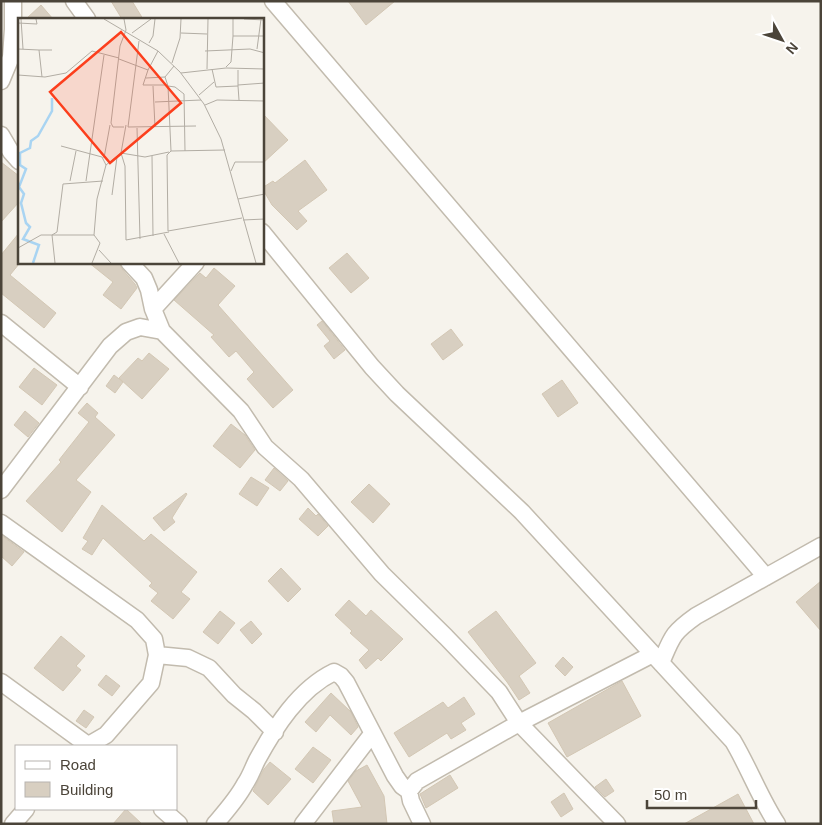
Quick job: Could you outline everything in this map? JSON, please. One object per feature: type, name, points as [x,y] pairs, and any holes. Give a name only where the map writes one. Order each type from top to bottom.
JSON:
[{"type":"street","points":[[1,81],[11,57],[13,1]]},
{"type":"street","points":[[74,1],[86,18]]},
{"type":"street","points":[[273,1],[766,577]]},
{"type":"street","points":[[1,138],[18,160]]},
{"type":"street","points":[[264,234],[372,367],[397,394],[522,512],[734,741],[777,824]]},
{"type":"street","points":[[130,264],[144,278],[162,331],[240,412],[265,447],[301,479],[382,574],[499,692],[519,723],[617,824]]},
{"type":"street","points":[[153,309],[194,264]]},
{"type":"street","points":[[1,323],[80,387]]},
{"type":"street","points":[[1,490],[110,346],[126,332],[140,327],[162,331]]},
{"type":"street","points":[[1,523],[137,620],[154,639],[157,656],[151,683],[106,735],[90,745]]},
{"type":"street","points":[[409,790],[417,781],[519,723],[657,658],[681,627],[696,616],[821,546]]},
{"type":"street","points":[[157,656],[188,658],[209,668],[234,695],[254,711],[275,732]]},
{"type":"street","points":[[215,824],[244,786],[256,761],[286,714],[310,688],[334,672],[346,682],[395,776],[409,790],[411,801],[422,824]]},
{"type":"street","points":[[1,682],[87,745]]},
{"type":"street","points":[[302,824],[372,734]]},
{"type":"street","points":[[13,824],[25,810]]},
{"type":"street","points":[[163,810],[179,824]]},
{"type":"building","points":[[111,1],[132,1],[142,18],[121,18]]},
{"type":"building","points":[[348,1],[395,1],[366,25]]},
{"type":"building","points":[[41,5],[52,18],[27,18]]},
{"type":"building","points":[[264,115],[288,140],[264,162]]},
{"type":"building","points":[[305,160],[327,190],[298,211],[307,221],[297,230],[272,205],[264,191],[264,187],[273,181],[275,183]]},
{"type":"building","points":[[1,162],[18,175],[18,203],[1,222]]},
{"type":"building","points":[[18,234],[19,264],[10,275],[56,313],[44,328],[1,293],[1,255]]},
{"type":"building","points":[[347,253],[369,278],[351,293],[329,268]]},
{"type":"building","points":[[90,264],[120,264],[135,284],[137,288],[121,309],[103,295],[113,282]]},
{"type":"building","points":[[214,268],[235,286],[218,305],[293,390],[273,408],[247,379],[254,372],[236,351],[229,357],[211,337],[214,335],[174,300],[200,273],[206,278]]},
{"type":"building","points":[[322,321],[345,350],[334,359],[324,346],[330,341],[317,325]]},
{"type":"building","points":[[451,329],[463,345],[443,360],[431,344]]},
{"type":"building","points":[[149,353],[169,369],[142,399],[119,378],[138,358],[142,361]]},
{"type":"building","points":[[34,368],[57,385],[42,405],[19,387]]},
{"type":"building","points":[[114,375],[123,382],[115,393],[106,386]]},
{"type":"building","points":[[562,380],[578,403],[558,417],[542,394]]},
{"type":"building","points":[[87,403],[98,413],[95,417],[115,435],[76,480],[91,492],[62,532],[26,501],[61,462],[59,460],[89,422],[78,413]]},
{"type":"building","points":[[25,411],[39,423],[28,437],[14,425]]},
{"type":"building","points":[[231,424],[245,435],[255,450],[240,468],[213,446]]},
{"type":"building","points":[[274,468],[288,481],[280,491],[265,480]]},
{"type":"building","points":[[251,477],[269,488],[257,506],[239,494]]},
{"type":"building","points":[[369,484],[390,504],[373,523],[351,502]]},
{"type":"building","points":[[186,493],[172,518],[175,522],[164,531],[153,518]]},
{"type":"building","points":[[102,505],[144,541],[151,534],[197,572],[181,592],[190,599],[173,619],[151,601],[158,593],[149,586],[152,583],[103,538],[92,555],[82,549],[88,541],[83,538]]},
{"type":"building","points":[[308,508],[316,516],[318,514],[328,526],[318,536],[299,519]]},
{"type":"building","points":[[1,535],[24,552],[12,566],[1,556]]},
{"type":"building","points":[[281,568],[301,589],[288,602],[268,581]]},
{"type":"building","points":[[821,581],[821,631],[796,602]]},
{"type":"building","points":[[349,600],[366,616],[371,610],[403,639],[381,661],[378,658],[366,669],[359,660],[369,650],[350,633],[352,631],[335,615]]},
{"type":"building","points":[[220,611],[235,623],[218,644],[203,632]]},
{"type":"building","points":[[496,611],[536,663],[519,676],[530,693],[519,700],[468,632]]},
{"type":"building","points":[[251,621],[262,634],[252,644],[240,630]]},
{"type":"building","points":[[61,636],[85,656],[76,666],[81,670],[63,691],[34,668]]},
{"type":"building","points":[[563,657],[573,667],[565,676],[555,666]]},
{"type":"building","points":[[106,675],[120,686],[112,696],[98,685]]},
{"type":"building","points":[[622,681],[641,716],[567,757],[548,723]]},
{"type":"building","points":[[331,693],[351,712],[358,727],[351,735],[330,715],[316,732],[305,722]]},
{"type":"building","points":[[464,697],[475,714],[461,723],[466,730],[451,739],[447,733],[409,757],[394,733],[443,702],[448,708]]},
{"type":"building","points":[[84,710],[94,717],[86,728],[76,721]]},
{"type":"building","points":[[313,747],[331,760],[313,783],[295,769]]},
{"type":"building","points":[[270,762],[291,779],[268,805],[253,791],[264,769]]},
{"type":"building","points":[[367,765],[384,796],[387,824],[334,824],[332,811],[362,807],[348,781],[356,771]]},
{"type":"building","points":[[450,775],[458,788],[426,808],[420,794]]},
{"type":"building","points":[[606,779],[614,791],[605,797],[595,787]]},
{"type":"building","points":[[564,793],[573,809],[561,817],[551,802]]},
{"type":"building","points":[[738,794],[754,824],[684,824]]},
{"type":"building","points":[[127,810],[142,824],[113,824]]}]
